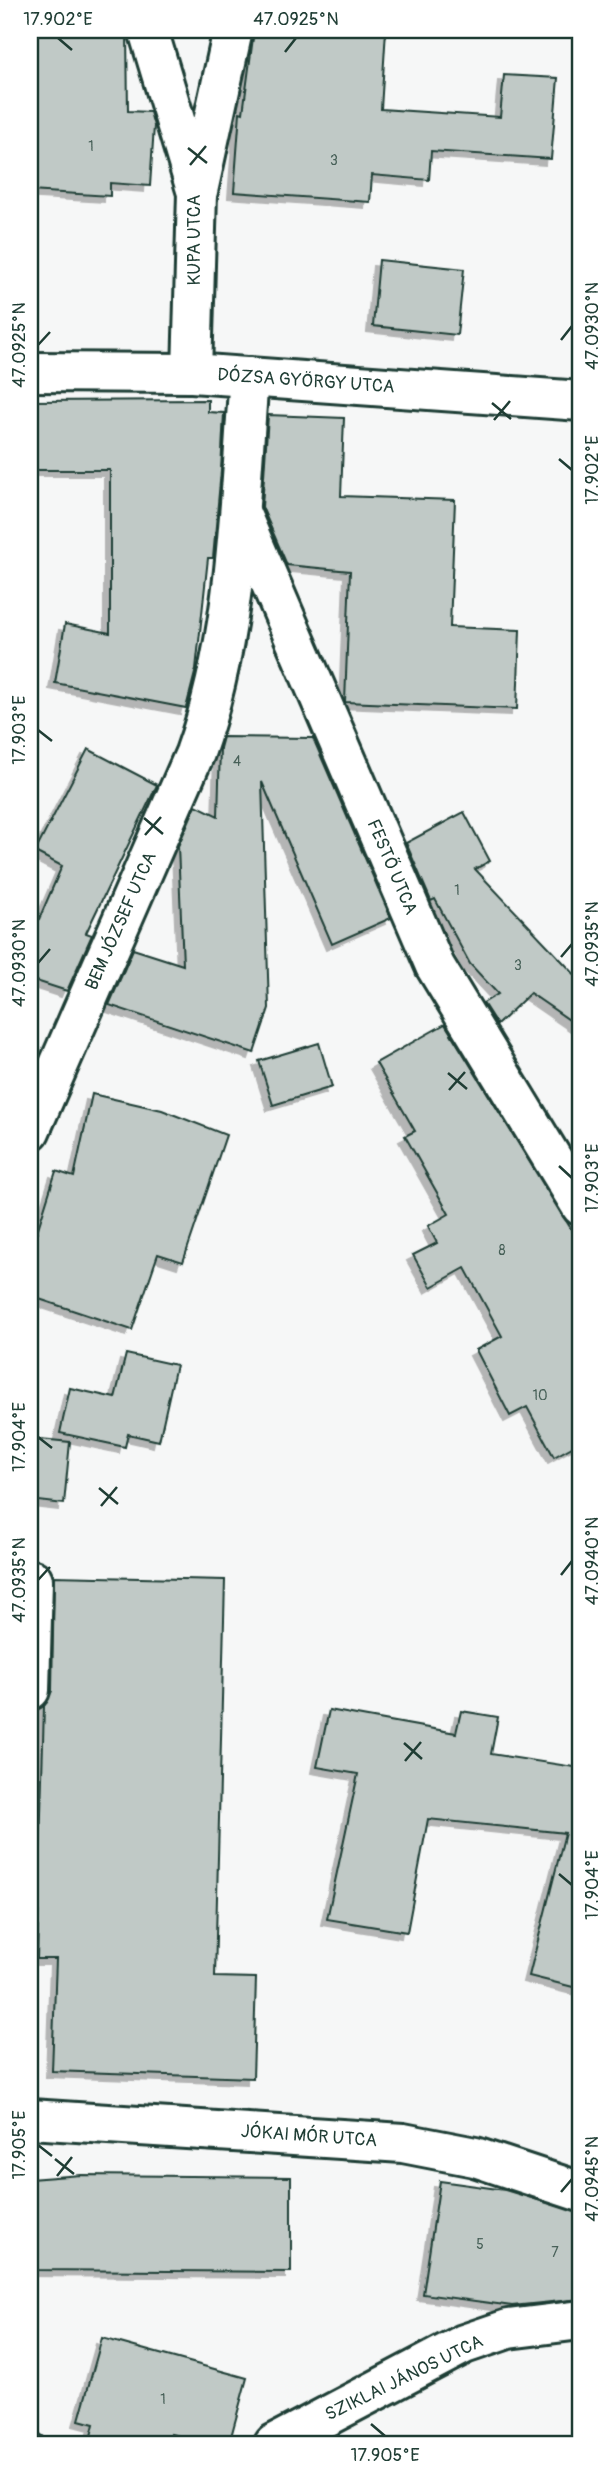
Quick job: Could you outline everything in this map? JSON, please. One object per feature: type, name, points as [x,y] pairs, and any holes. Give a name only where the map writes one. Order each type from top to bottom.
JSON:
[{"type":"street","name":"KUPA UTCA","points":[[148,30],[197,193],[192,373]]},
{"type":"street","points":[[197,193],[233,30]]},
{"type":"street","name":"DÓZSA GYÖRGY UTCA","points":[[30,372],[192,373],[581,401]]},
{"type":"street","name":"BEM JÓZSEF UTCA","points":[[30,1131],[195,753],[210,709],[226,642],[249,377]]},
{"type":"street","name":"FESTŐ UTCA","points":[[239,510],[435,966],[581,1206]]},
{"type":"street","points":[[30,1690],[33,1580]]},
{"type":"street","name":"JÓKAI MÓR UTCA","points":[[30,2119],[403,2143],[475,2157],[581,2192]]},
{"type":"street","name":"SZIKLAI JÁNOS UTCA","points":[[274,2444],[464,2344],[508,2329],[581,2320]]},
{"type":"path","points":[[30,2429],[51,2444]]},
{"type":"building","points":[[254,30],[386,30],[381,109],[500,117],[504,75],[558,78],[551,159],[431,151],[429,180],[372,175],[370,202],[234,192],[240,112],[243,113]]},
{"type":"building","points":[[127,32],[128,111],[150,112],[154,126],[150,186],[110,183],[110,196],[30,191],[30,33]]},
{"type":"building","points":[[379,260],[464,269],[457,335],[373,326]]},
{"type":"building","points":[[208,400],[208,412],[224,413],[221,471],[213,558],[208,558],[196,669],[186,708],[55,683],[65,624],[110,633],[110,470],[30,470],[30,401]]},
{"type":"building","points":[[268,415],[344,418],[341,496],[455,500],[450,627],[520,630],[517,709],[345,702],[350,571],[287,565],[262,507]]},
{"type":"building","points":[[223,737],[313,738],[391,918],[332,944],[262,782],[269,1008],[254,1053],[109,1005],[133,949],[183,965],[178,846],[196,805],[218,816],[220,748]]},
{"type":"building","points":[[88,749],[157,785],[86,933],[92,935],[67,991],[30,979],[30,940],[62,866],[35,852]]},
{"type":"building","points":[[464,812],[490,861],[475,869],[581,981],[581,1028],[530,993],[497,1025],[483,1003],[498,994],[470,964],[435,899],[431,901],[406,843]]},
{"type":"building","points":[[445,1024],[581,1245],[581,1442],[554,1457],[527,1407],[510,1416],[476,1350],[502,1336],[465,1268],[431,1287],[413,1255],[437,1243],[428,1226],[449,1214],[405,1136],[415,1131],[376,1063]]},
{"type":"building","points":[[319,1043],[332,1087],[273,1105],[259,1061]]},
{"type":"building","points":[[92,1094],[162,1110],[226,1135],[183,1262],[158,1254],[132,1330],[30,1296],[30,1254],[56,1171],[74,1177]]},
{"type":"building","points":[[126,1354],[176,1365],[159,1441],[128,1434],[125,1447],[60,1433],[70,1388],[115,1398]]},
{"type":"building","points":[[30,1438],[70,1442],[64,1504],[30,1500]]},
{"type":"building","points":[[54,1576],[225,1580],[215,1977],[256,1978],[253,2078],[52,2071],[56,1959],[37,1959],[44,1706],[52,1691]]},
{"type":"building","points":[[329,1710],[456,1733],[461,1711],[498,1717],[491,1754],[581,1768],[581,1989],[529,1976],[565,1833],[428,1819],[407,1932],[327,1919],[358,1774],[317,1767]]},
{"type":"building","points":[[81,2175],[291,2177],[291,2272],[30,2270],[30,2179]]},
{"type":"building","points":[[440,2181],[505,2190],[581,2213],[581,2299],[512,2306],[423,2294]]},
{"type":"building","points":[[102,2338],[247,2378],[229,2444],[210,2444],[171,2434],[168,2444],[89,2444],[94,2424],[79,2420]]}]
